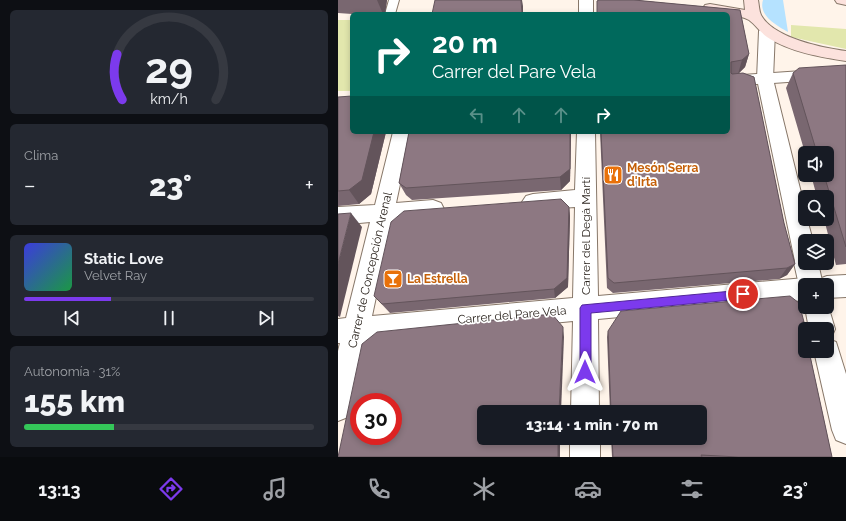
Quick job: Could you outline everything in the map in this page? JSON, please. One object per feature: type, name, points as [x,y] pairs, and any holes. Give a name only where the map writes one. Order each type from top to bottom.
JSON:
[{"type":"main road","points":[[704,4],[724,0]]},
{"type":"main road","points":[[751,0],[754,17]]},
{"type":"main road","points":[[842,0],[846,1]]},
{"type":"main road","points":[[704,4],[754,17],[767,31],[796,45],[846,56]]},
{"type":"street","points":[[391,12],[394,0]]},
{"type":"street","points":[[586,0],[586,12]]},
{"type":"street","points":[[767,31],[765,79],[800,234]]},
{"type":"street","points":[[829,53],[846,66]]},
{"type":"street","points":[[730,81],[846,73]]},
{"type":"street","name":"Carrer de Concepción Arenal","points":[[338,407],[347,330],[383,212],[402,134]]},
{"type":"street","name":"Carrer del Degà Martí","points":[[585,405],[586,134]]},
{"type":"street","points":[[514,203],[585,198]]},
{"type":"street","points":[[338,216],[452,208]]},
{"type":"street","points":[[834,287],[846,286]]},
{"type":"street","name":"Carrer del Pare Vela","points":[[347,330],[798,290]]},
{"type":"street","points":[[829,358],[846,430]]},
{"type":"street","points":[[585,445],[585,457]]},
{"type":"green space","points":[[338,20],[350,20],[350,91],[338,91]]},
{"type":"green space","points":[[791,25],[846,29],[846,49],[791,37]]},
{"type":"water","points":[[763,0],[783,0],[788,32],[766,16],[762,6]]},
{"type":"building","points":[[435,0],[521,0],[522,12],[432,12]]},
{"type":"building","points":[[634,0],[740,10],[749,54],[742,60],[731,62],[731,73],[743,73],[754,77],[784,223],[795,264],[787,268],[614,283],[608,278],[601,134],[730,134],[730,12],[597,12],[597,1]]},
{"type":"building","points":[[846,65],[846,247],[834,208],[834,190],[829,190],[826,182],[834,182],[834,146],[815,146],[793,73],[799,68]]},
{"type":"building","points":[[350,96],[350,134],[374,134],[362,180],[349,190],[338,191],[338,97]]},
{"type":"building","points":[[409,134],[570,134],[570,169],[560,177],[406,188],[399,183]]},
{"type":"building","points":[[561,199],[569,207],[567,278],[554,289],[382,304],[374,296],[391,222],[404,211]]},
{"type":"building","points":[[351,213],[338,264],[338,214]]},
{"type":"building","points":[[790,296],[798,302],[798,314],[802,314],[804,322],[798,322],[798,358],[811,358],[832,457],[738,457],[701,455],[702,457],[613,457],[612,445],[707,445],[707,405],[611,405],[608,331],[621,311]]},
{"type":"building","points":[[552,314],[563,327],[559,405],[477,405],[477,445],[558,445],[558,457],[338,457],[350,400],[350,445],[402,445],[402,393],[352,393],[362,344],[377,332]]},
{"type":"place","name":"Mesón Serra d'Irta","points":[[613,175]]},
{"type":"place","name":"La Estrella","points":[[393,279]]},
{"type":"route","points":[[585,372],[586,308],[743,294]]}]
